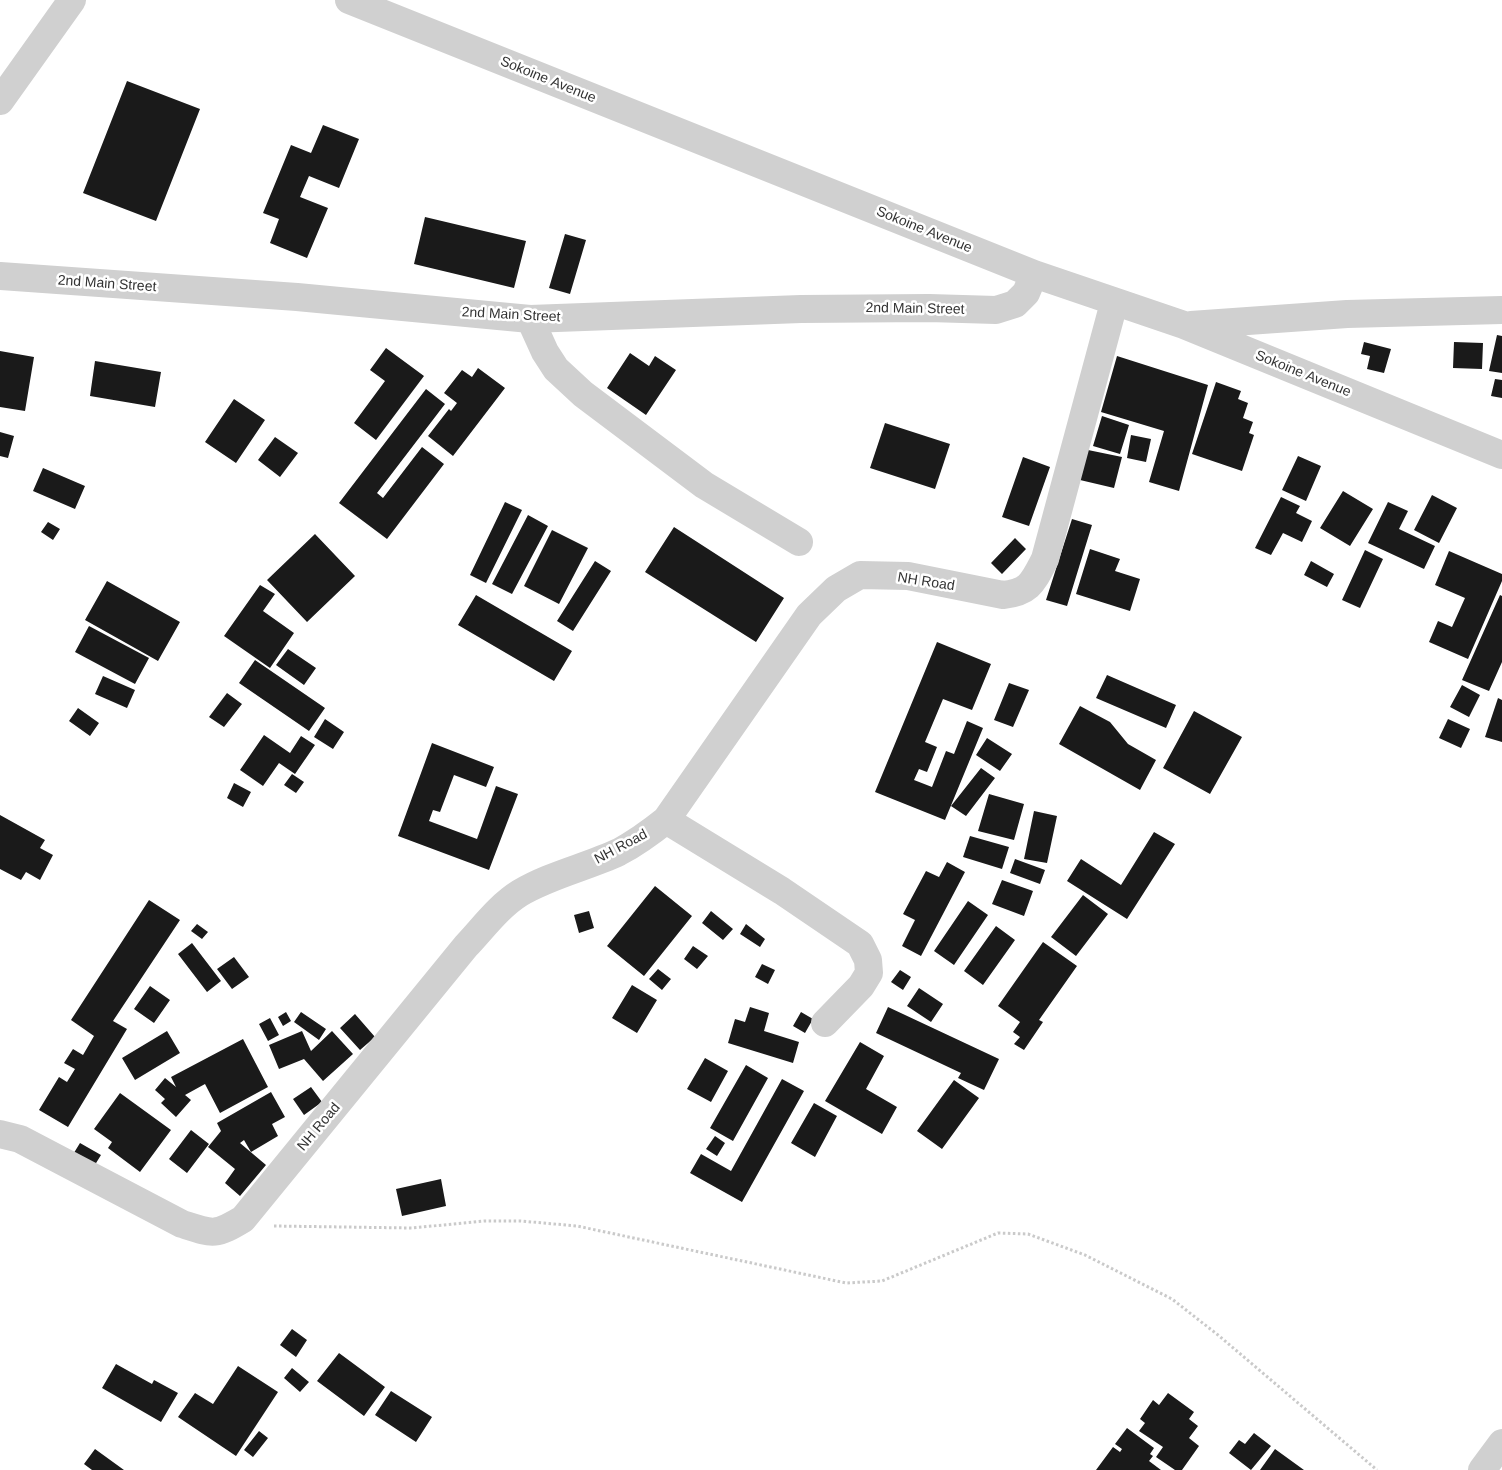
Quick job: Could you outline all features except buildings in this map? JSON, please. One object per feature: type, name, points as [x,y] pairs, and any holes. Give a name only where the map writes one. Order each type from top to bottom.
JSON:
[{"type":"street","points":[[0,101],[72,0]]},
{"type":"street","name":"Sokoine Avenue","points":[[349,0],[1034,274],[1184,326],[1502,455]]},
{"type":"street","name":"2nd Main Street","points":[[0,276],[297,297],[530,319],[801,309],[930,308],[996,310],[1015,304],[1026,293],[1034,274]]},
{"type":"street","name":"NH Road","points":[[0,1134],[20,1139],[182,1224],[210,1233],[224,1230],[243,1219],[466,946],[503,906],[520,893],[538,884],[618,852],[640,840],[666,820],[809,615],[836,589],[860,576],[908,576],[1003,595],[1018,594],[1031,585],[1045,559],[1114,303]]},
{"type":"street","points":[[1184,326],[1347,314],[1502,310]]},
{"type":"street","points":[[530,319],[545,352],[556,369],[583,394],[704,485],[799,542]]},
{"type":"street","points":[[666,820],[782,891],[860,944],[868,960],[869,973],[860,986],[826,1023]]},
{"type":"street","points":[[1482,1470],[1502,1443]]},
{"type":"path","points":[[243,1219],[276,1226],[350,1229],[412,1228],[484,1221],[521,1221],[577,1226],[846,1283],[882,1281],[998,1233],[1028,1234],[1085,1255],[1172,1299],[1377,1470]]}]
